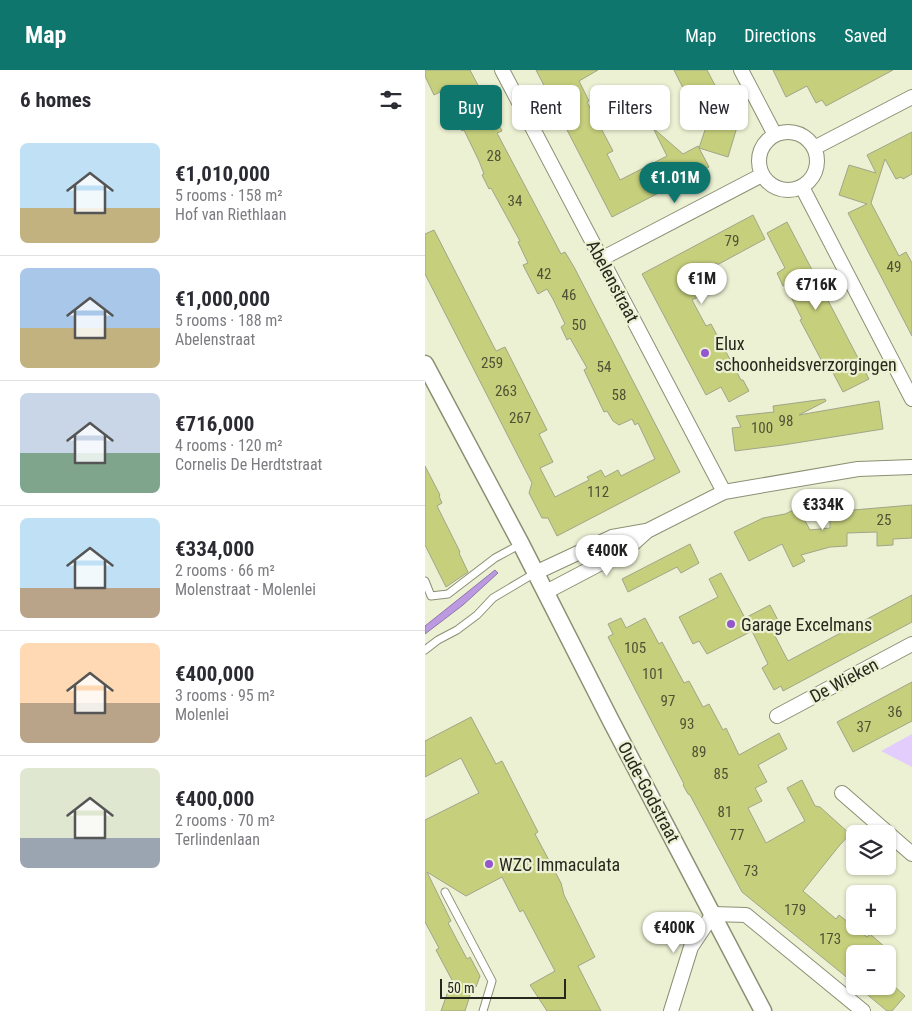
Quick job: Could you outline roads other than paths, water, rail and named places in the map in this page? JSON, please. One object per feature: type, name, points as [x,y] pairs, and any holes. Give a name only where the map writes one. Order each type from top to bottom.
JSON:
[{"type":"street","name":"Abelenstraat","points":[[502,70],[724,492]]},
{"type":"street","points":[[741,70],[775,135]]},
{"type":"street","points":[[814,148],[912,97]]},
{"type":"street","points":[[793,132],[809,140],[814,148],[817,156],[817,166],[809,182],[802,187],[791,191],[779,190],[769,184],[762,175],[758,164],[760,152],[765,142],[775,135],[793,132]]},
{"type":"street","points":[[601,259],[762,175]]},
{"type":"street","points":[[802,187],[912,399]]},
{"type":"street","name":"Oude-Godstraat","points":[[425,364],[521,544],[611,721],[763,1011]]},
{"type":"street","points":[[546,592],[626,550],[647,531],[724,492],[858,469],[912,467]]},
{"type":"street","points":[[535,573],[612,537],[647,531]]},
{"type":"street","name":"De Wieken","points":[[777,716],[912,644]]},
{"type":"street","points":[[842,793],[912,854]]},
{"type":"street","points":[[671,1011],[691,947],[713,914],[746,915],[863,1011]]},
{"type":"lane","points":[[425,581],[431,596],[448,594],[495,558],[521,544]]},
{"type":"lane","points":[[425,650],[477,615],[493,598],[535,573]]},
{"type":"lane","points":[[445,892],[492,980],[483,1011]]},
{"type":"place","name":"Elux schoonheidsverzorgingen","points":[[705,353]]},
{"type":"place","name":"Garage Excelmans","points":[[731,624]]},
{"type":"place","name":"WZC Immaculata","points":[[489,864]]}]
